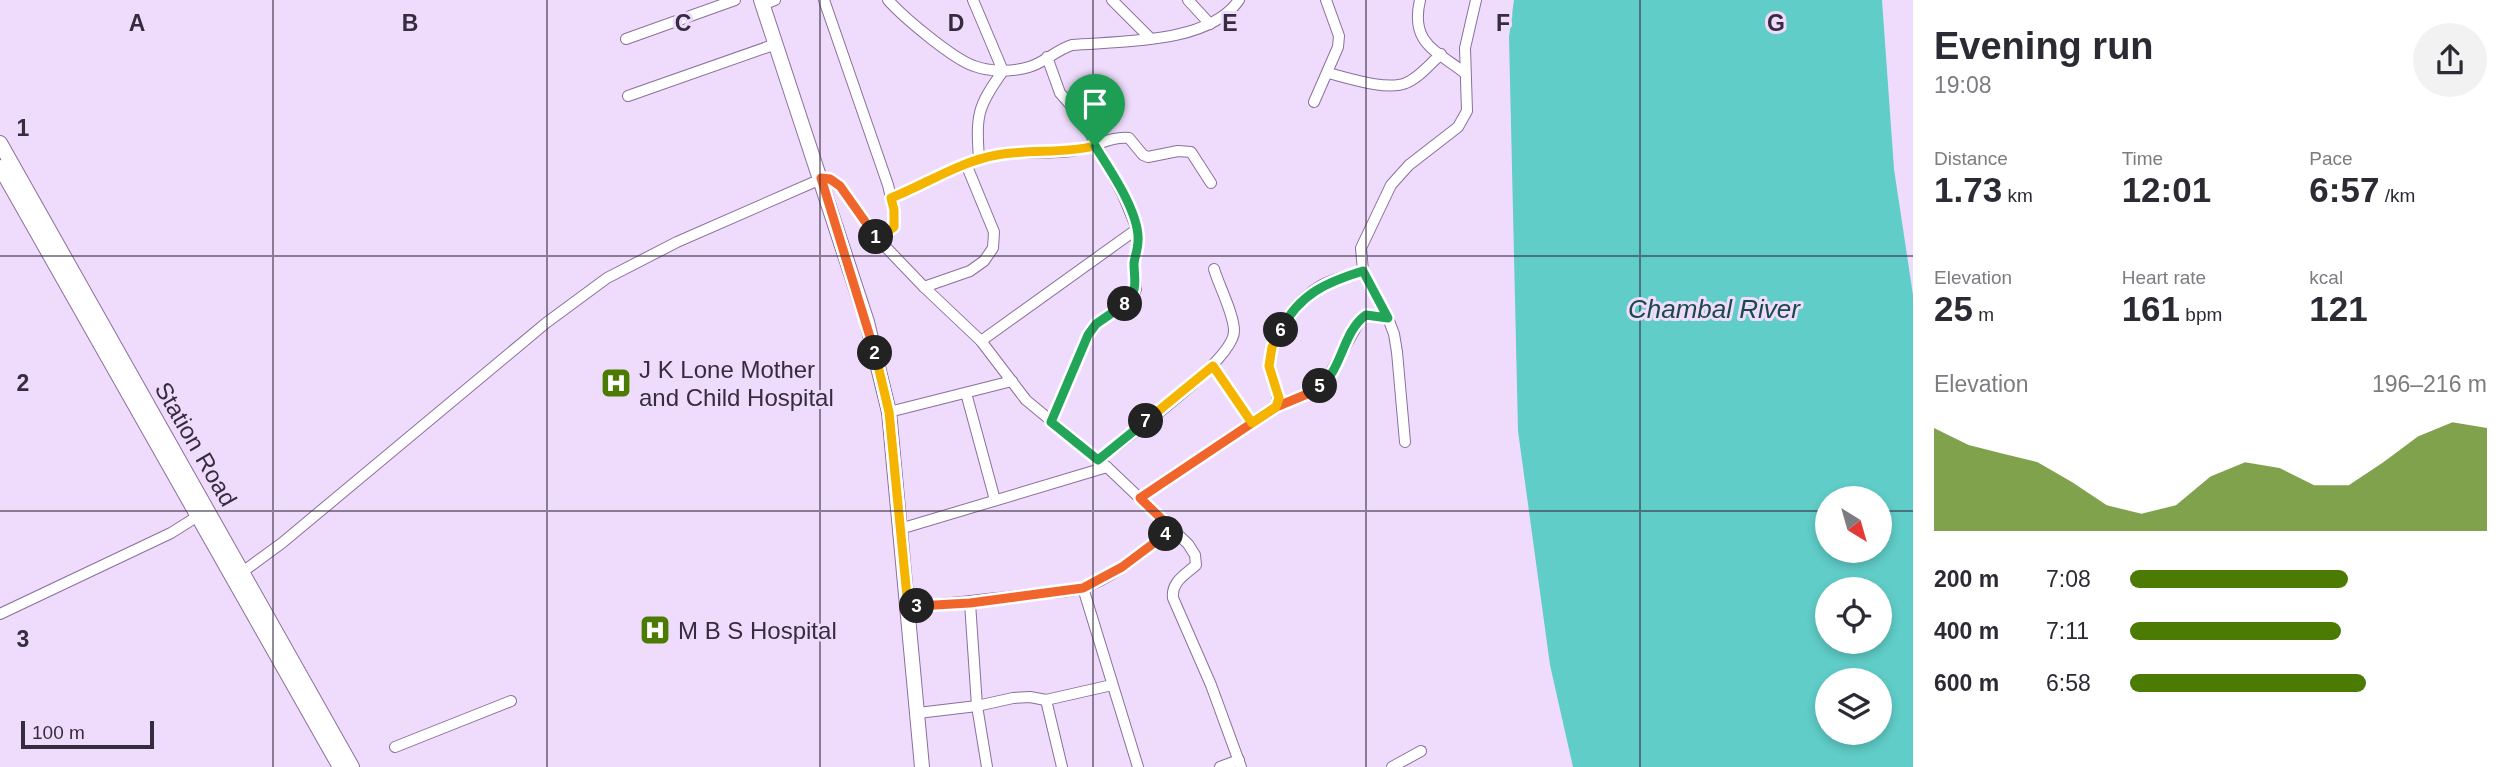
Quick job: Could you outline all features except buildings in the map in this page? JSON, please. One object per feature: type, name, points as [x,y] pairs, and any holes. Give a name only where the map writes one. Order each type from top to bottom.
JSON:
[{"type":"street","points":[[626,39],[735,0]]},
{"type":"street","points":[[824,0],[894,210],[894,227],[878,239]]},
{"type":"street","points":[[888,0],[900,14],[962,60],[975,67],[1003,71],[1030,67],[1059,49],[1072,45],[1150,38],[1200,29],[1226,13],[1239,0]]},
{"type":"street","points":[[973,0],[1003,71]]},
{"type":"street","points":[[1112,0],[1150,38]]},
{"type":"street","points":[[1188,0],[1210,24]]},
{"type":"street","points":[[1314,102],[1328,73],[1339,36],[1326,0]]},
{"type":"street","points":[[1420,0],[1417,27],[1426,42],[1465,73]]},
{"type":"street","points":[[1405,442],[1397,352],[1388,318],[1363,271],[1362,248],[1391,185],[1409,165],[1458,127],[1467,111],[1465,48],[1476,0]]},
{"type":"street","points":[[766,2],[776,44],[867,322],[889,412],[922,767]]},
{"type":"street","points":[[628,96],[776,44]]},
{"type":"street","points":[[1328,73],[1397,86],[1417,77],[1441,54]]},
{"type":"street","points":[[1047,57],[1060,93],[1082,118],[1112,174],[1137,229],[1138,243],[1134,266],[1136,289],[1132,298],[1096,324],[1088,335],[1051,422]]},
{"type":"street","points":[[979,159],[979,110],[984,97],[1003,71]]},
{"type":"street","points":[[891,198],[979,159],[999,154],[1060,153],[1095,146],[1118,137],[1129,138],[1143,155],[1148,157],[1178,151],[1191,152],[1210,183]]},
{"type":"street","name":"Station Road","points":[[0,143],[138,388],[340,767]]},
{"type":"street","points":[[924,287],[970,271],[984,261],[993,248],[994,232],[965,164]]},
{"type":"street","name":"Station Road","points":[[0,167],[203,513],[242,573],[352,767]]},
{"type":"street","points":[[242,573],[546,323],[607,278],[677,242],[821,178],[830,179],[840,186],[878,239],[981,341],[1026,400],[1103,463],[1188,544],[1195,555],[1196,565],[1176,582],[1172,590],[1173,598],[1211,685],[1240,763],[1220,767]]},
{"type":"street","points":[[981,341],[1137,229]]},
{"type":"street","points":[[900,529],[1103,463],[1213,366],[1232,342],[1234,330],[1214,269]]},
{"type":"street","points":[[1276,407],[1279,398],[1269,366],[1272,347],[1286,319],[1308,295],[1322,285],[1363,271]]},
{"type":"street","points":[[1140,498],[1276,407],[1312,392],[1325,383],[1360,320],[1366,315],[1388,318]]},
{"type":"street","points":[[1213,366],[1252,423]]},
{"type":"street","points":[[889,412],[1012,381]]},
{"type":"street","points":[[966,393],[995,500]]},
{"type":"street","points":[[0,614],[171,533],[203,513]]},
{"type":"street","points":[[908,607],[970,603],[1083,588],[1122,567],[1172,529]]},
{"type":"street","points":[[1083,588],[1138,767]]},
{"type":"street","points":[[970,603],[977,706],[987,767]]},
{"type":"street","points":[[918,713],[1030,697],[1046,700],[1112,685]]},
{"type":"street","points":[[1046,700],[1062,767]]},
{"type":"street","points":[[395,747],[511,701]]},
{"type":"street","points":[[1392,767],[1421,751]]},
{"type":"water","name":"Chambal River","points":[[1514,0],[1882,0],[1894,169],[1913,295],[1913,767],[1573,767],[1550,665],[1518,431],[1509,37]]},
{"type":"place","name":"J K Lone Mother and Child Hospital","points":[[616,383]]},
{"type":"place","name":"M B S Hospital","points":[[655,630]]},
{"type":"route","points":[[1095,146],[1060,153],[999,154],[965,164],[891,198],[894,227],[878,239],[840,186],[830,179],[821,178],[881,372],[889,412],[908,607],[1066,592],[1083,588],[1104,578],[1172,529],[1140,498],[1276,407],[1300,398],[1325,383],[1360,320],[1366,315],[1388,318],[1363,271],[1322,285],[1308,295],[1286,319],[1272,347],[1269,366],[1279,398],[1276,407],[1252,423],[1213,366],[1098,460],[1051,422],[1088,335],[1096,324],[1132,298],[1136,289],[1134,266],[1138,243],[1137,229],[1112,174],[1095,146]]}]
